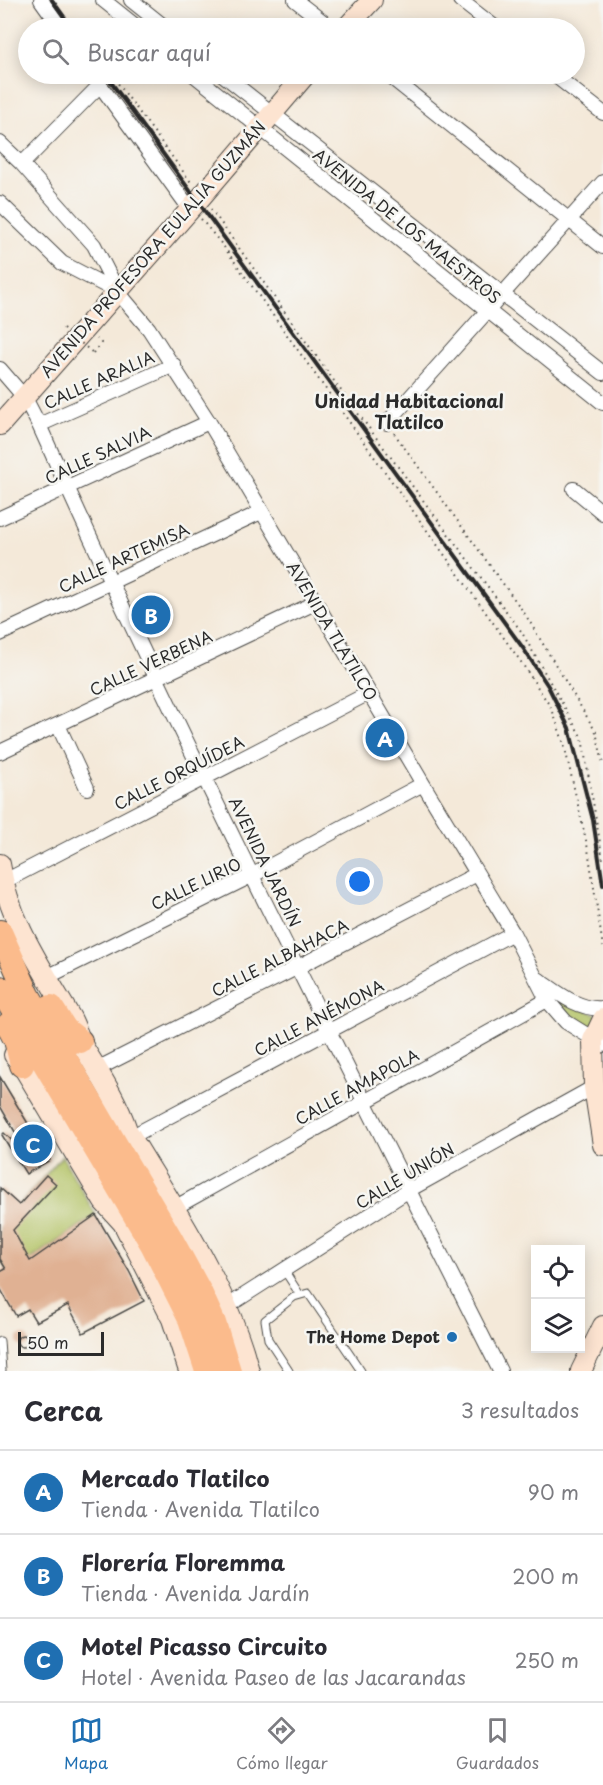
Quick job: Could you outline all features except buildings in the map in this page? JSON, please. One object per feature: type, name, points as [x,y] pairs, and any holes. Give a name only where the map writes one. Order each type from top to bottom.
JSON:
[{"type":"highway","points":[[0,932],[9,981],[152,1244],[190,1319],[207,1371]]},
{"type":"highway","points":[[9,981],[39,989],[65,1029],[80,1041]]},
{"type":"highway","points":[[9,981],[170,1237],[214,1323],[229,1371]]},
{"type":"highway","points":[[0,997],[1,1010],[16,1040],[22,1065]]},
{"type":"main road","points":[[355,18],[372,0]]},
{"type":"main road","name":"AVENIDA PROFESORA EULALIA GUZMÁN","points":[[0,425],[196,203],[297,84]]},
{"type":"main road","points":[[1,873],[13,911],[46,977],[73,1022],[80,1041],[133,1131],[222,1296],[250,1371]]},
{"type":"main road","points":[[603,1019],[598,1043],[594,1087],[603,1145]]},
{"type":"main road","points":[[0,1034],[22,1065],[104,1202],[123,1223],[172,1319],[189,1371]]},
{"type":"main road","points":[[133,1131],[183,1203],[232,1287],[237,1300],[239,1327],[250,1371]]},
{"type":"main road","points":[[104,1202],[112,1230],[162,1322],[177,1371]]},
{"type":"main road","points":[[581,1371],[603,1326]]},
{"type":"street","points":[[40,0],[54,18]]},
{"type":"street","points":[[103,0],[126,18]]},
{"type":"street","points":[[131,0],[154,18]]},
{"type":"street","points":[[296,0],[318,18]]},
{"type":"street","points":[[460,0],[483,18]]},
{"type":"street","points":[[22,164],[92,84]]},
{"type":"street","points":[[100,84],[196,203]]},
{"type":"street","name":"AVENIDA DE LOS MAESTROS","points":[[208,84],[399,211],[603,373]]},
{"type":"street","name":"AVENIDA DE LOS MAESTROS","points":[[231,84],[265,121],[385,228],[603,403]]},
{"type":"street","points":[[399,84],[603,247]]},
{"type":"street","points":[[566,84],[603,113]]},
{"type":"street","name":"AVENIDA TLATILCO","points":[[0,143],[94,244],[118,292],[149,329],[209,422],[513,933],[547,1000],[566,1022],[598,1043]]},
{"type":"street","points":[[387,423],[603,182]]},
{"type":"street","name":"AVENIDA TLATILCO","points":[[0,203],[62,263],[118,292]]},
{"type":"street","points":[[385,228],[399,211]]},
{"type":"street","name":"CALLE ARALIA","points":[[39,425],[174,365]]},
{"type":"street","name":"AVENIDA JARDÍN","points":[[0,369],[25,398],[39,425],[111,582],[253,875],[364,1102],[500,1371]]},
{"type":"street","points":[[592,394],[603,380]]},
{"type":"street","name":"CALLE SALVIA","points":[[0,518],[209,422]]},
{"type":"street","points":[[574,489],[603,513]]},
{"type":"street","name":"CALLE ARTEMISA","points":[[0,634],[261,512]]},
{"type":"street","name":"CALLE VERBENA","points":[[0,752],[315,603]]},
{"type":"street","name":"CALLE ORQUÍDEA","points":[[1,873],[206,778],[369,693]]},
{"type":"street","points":[[58,725],[87,788]]},
{"type":"street","name":"CALLE LIRIO","points":[[46,977],[253,875],[423,784]]},
{"type":"street","name":"CALLE ALBAHACA","points":[[97,1069],[477,874]]},
{"type":"street","name":"CALLE ANÉMONA","points":[[133,1131],[330,1031],[513,933]]},
{"type":"street","name":"AVENIDA TLATILCO","points":[[535,976],[564,997],[584,1007],[603,1008]]},
{"type":"street","name":"CALLE AMAPOLA","points":[[183,1203],[547,1000]]},
{"type":"street","name":"CALLE UNIÓN","points":[[237,1300],[409,1190],[594,1087]]},
{"type":"lane","points":[[284,1270],[300,1295]]},
{"type":"lane","points":[[288,1370],[268,1339],[265,1320],[283,1304],[308,1293],[361,1371]]},
{"type":"lane","points":[[0,1341],[2,1371]]},
{"type":"path","points":[[118,84],[196,203],[342,392],[521,631],[582,738],[603,860]]},
{"type":"path","points":[[196,203],[207,225],[519,659],[552,709],[564,744],[588,849],[603,947]]},
{"type":"path","points":[[63,328],[93,353],[101,343]]},
{"type":"path","points":[[387,423],[525,615],[596,732],[603,763]]},
{"type":"green space","points":[[552,995],[600,1016],[592,1030],[569,1015]]},
{"type":"green space","points":[[62,1156],[96,1215],[9,1274],[0,1259],[0,1227]]},
{"type":"railway","points":[[52,0],[65,18]]},
{"type":"railway","points":[[112,84],[523,648],[548,686],[569,728],[593,820],[603,885]]},
{"type":"place","name":"Florería Floremma","points":[[151,615]]},
{"type":"place","name":"Mercado Tlatilco","points":[[385,738]]},
{"type":"place","name":"Motel Picasso Circuito","points":[[33,1144]]},
{"type":"place","name":"The Home Depot","points":[[452,1337]]},
{"type":"district","name":"Unidad Habitacional Tlatilco","points":[[409,412]]}]
